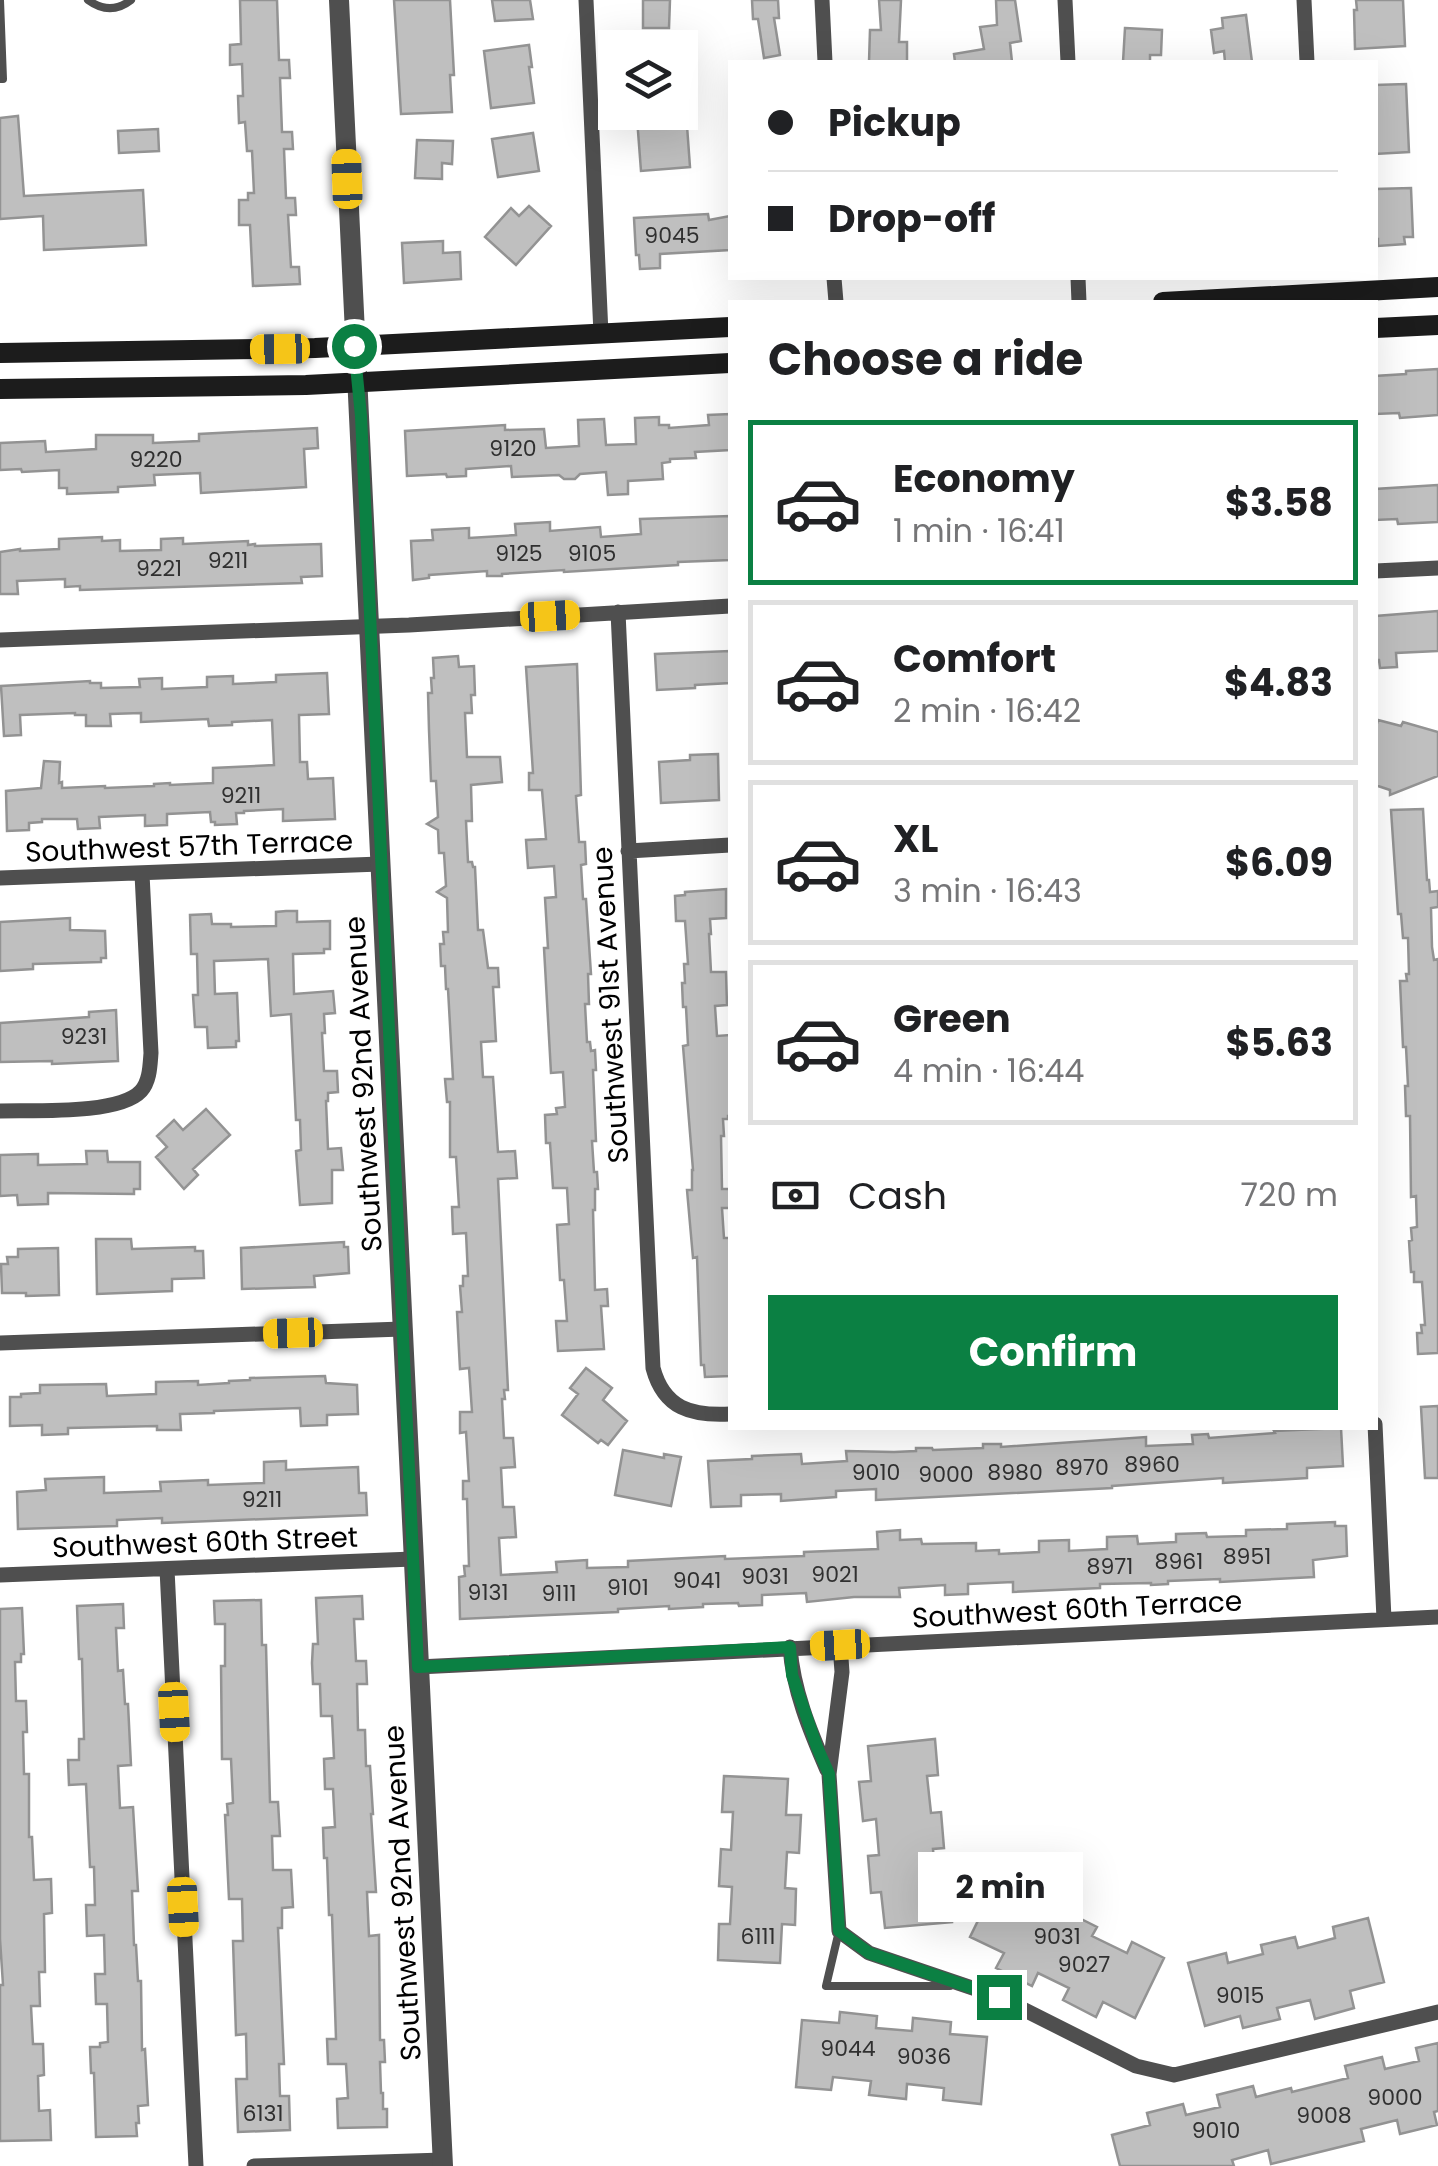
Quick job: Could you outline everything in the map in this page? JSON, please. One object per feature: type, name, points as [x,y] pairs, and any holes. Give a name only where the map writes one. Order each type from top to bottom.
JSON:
[{"type":"main road","points":[[1191,300],[1438,287]]},
{"type":"main road","points":[[1378,328],[1438,325]]},
{"type":"main road","points":[[0,353],[354,346],[728,327]]},
{"type":"main road","points":[[0,389],[357,383],[728,363]]},
{"type":"street","name":"Southwest 92nd Avenue","points":[[339,0],[443,2163]]},
{"type":"street","points":[[586,0],[601,334]]},
{"type":"street","points":[[822,0],[825,60]]},
{"type":"street","points":[[1065,0],[1068,60]]},
{"type":"street","points":[[1304,0],[1307,60]]},
{"type":"street","points":[[1378,572],[1438,568]]},
{"type":"street","points":[[0,640],[369,626],[728,606]]},
{"type":"street","name":"Southwest 91st Avenue","points":[[618,612],[653,1368],[671,1400],[691,1412],[728,1414]]},
{"type":"street","points":[[628,850],[728,845]]},
{"type":"street","name":"Southwest 57th Terrace","points":[[0,878],[380,864]]},
{"type":"street","points":[[0,1111],[106,1106],[140,1091],[147,1078],[150,1052],[142,874]]},
{"type":"street","points":[[0,1343],[402,1330]]},
{"type":"street","points":[[1375,1430],[1384,1619]]},
{"type":"street","name":"Southwest 60th Street","points":[[0,1575],[413,1559]]},
{"type":"street","points":[[167,1568],[196,2166]]},
{"type":"street","name":"Southwest 60th Terrace","points":[[418,1667],[1438,1616]]},
{"type":"street","points":[[840,1645],[842,1672],[829,1774],[839,1931],[869,1953],[999,1997],[1136,2066],[1174,2075],[1438,2012]]},
{"type":"street","points":[[790,1647],[792,1675],[829,1774]]},
{"type":"street","points":[[254,2166],[443,2163]]},
{"type":"lane","points":[[0,0],[0,79]]},
{"type":"lane","points":[[88,0],[105,9],[115,9],[131,0]]},
{"type":"lane","points":[[839,1931],[826,1986],[966,1986]]},
{"type":"building","points":[[240,0],[277,0],[279,60],[289,60],[290,78],[280,78],[282,132],[292,132],[293,149],[284,149],[286,198],[295,198],[296,215],[288,215],[291,267],[299,267],[300,284],[253,286],[250,225],[239,225],[239,200],[248,200],[248,193],[254,193],[252,151],[247,151],[245,122],[239,123],[242,64],[230,65],[230,45],[241,44]]},
{"type":"building","points":[[394,0],[450,0],[452,112],[401,114]]},
{"type":"building","points":[[492,0],[530,0],[533,19],[495,21]]},
{"type":"building","points":[[643,0],[670,0],[669,28],[643,28]]},
{"type":"building","points":[[752,0],[778,0],[779,18],[774,18],[780,55],[764,58]]},
{"type":"building","points":[[879,0],[901,0],[899,42],[907,42],[907,60],[869,60],[870,30],[881,30]]},
{"type":"building","points":[[996,0],[1015,0],[1021,41],[1010,43],[1012,60],[955,60],[954,54],[984,49],[980,27],[997,25]]},
{"type":"building","points":[[1356,0],[1403,0],[1405,46],[1355,49]]},
{"type":"building","points":[[1246,15],[1252,60],[1225,60],[1224,51],[1214,53],[1211,30],[1223,28],[1222,18]]},
{"type":"building","points":[[1125,28],[1162,30],[1161,55],[1150,55],[1150,60],[1123,60]]},
{"type":"building","points":[[529,45],[534,103],[491,108],[484,51]]},
{"type":"building","points":[[1406,84],[1409,152],[1378,154],[1378,85]]},
{"type":"building","points":[[18,116],[24,196],[143,190],[146,245],[44,250],[43,216],[0,219],[0,118]]},
{"type":"building","points":[[158,129],[159,151],[119,153],[118,131]]},
{"type":"building","points":[[638,130],[687,130],[690,167],[641,171]]},
{"type":"building","points":[[533,133],[539,171],[498,177],[492,139]]},
{"type":"building","points":[[417,140],[453,141],[452,164],[442,163],[442,179],[415,178]]},
{"type":"building","points":[[1411,188],[1413,237],[1404,237],[1405,244],[1378,246],[1378,189]]},
{"type":"building","points":[[529,206],[551,226],[516,265],[485,237],[511,208],[519,216]]},
{"type":"building","points":[[708,214],[709,220],[728,216],[728,250],[660,254],[660,268],[640,269],[634,218]]},
{"type":"building","points":[[443,241],[443,253],[460,252],[461,279],[404,283],[402,243]]},
{"type":"building","points":[[1438,369],[1438,415],[1400,418],[1399,413],[1378,414],[1378,376]]},
{"type":"building","points":[[728,414],[728,450],[695,452],[696,458],[670,459],[662,463],[663,479],[628,481],[628,494],[608,495],[606,472],[580,474],[575,479],[559,475],[512,477],[511,466],[466,469],[466,476],[407,476],[405,431],[505,425],[505,430],[544,429],[546,448],[579,446],[578,420],[604,419],[606,445],[636,444],[635,418],[659,417],[659,425],[669,428],[709,425],[708,415]]},
{"type":"building","points":[[317,428],[318,448],[304,449],[306,487],[201,493],[200,473],[154,475],[155,485],[118,487],[118,492],[67,494],[67,488],[59,488],[59,470],[0,470],[0,443],[45,441],[46,452],[96,449],[96,435],[153,435],[153,443],[199,441],[199,434]]},
{"type":"building","points":[[1438,485],[1438,522],[1398,524],[1397,519],[1378,520],[1378,489]]},
{"type":"building","points":[[728,516],[728,560],[502,576],[487,576],[487,571],[429,575],[413,580],[411,541],[433,540],[432,530],[469,528],[469,538],[516,535],[515,524],[550,522],[550,531],[600,527],[601,537],[641,534],[640,519]]},
{"type":"building","points":[[102,537],[102,541],[120,540],[120,551],[161,550],[161,539],[183,538],[183,544],[321,544],[322,576],[301,577],[302,583],[80,590],[80,586],[65,587],[65,579],[17,581],[18,594],[0,594],[0,552],[59,549],[59,539]]},
{"type":"building","points":[[1438,611],[1438,651],[1396,653],[1397,667],[1380,668],[1378,616]]},
{"type":"building","points":[[728,651],[728,683],[657,690],[655,654]]},
{"type":"building","points":[[458,656],[459,667],[474,666],[472,713],[465,713],[467,757],[500,757],[502,782],[471,785],[472,821],[466,821],[468,862],[475,867],[478,930],[483,930],[488,968],[498,968],[499,987],[493,987],[496,1041],[481,1042],[483,1077],[493,1077],[498,1152],[515,1151],[517,1178],[498,1179],[508,1390],[504,1390],[502,1399],[504,1438],[513,1438],[515,1467],[501,1468],[503,1507],[514,1507],[516,1537],[499,1538],[501,1575],[557,1572],[556,1562],[587,1560],[587,1568],[628,1567],[628,1561],[804,1556],[804,1552],[878,1549],[877,1532],[900,1530],[900,1540],[921,1539],[922,1544],[976,1543],[976,1551],[999,1550],[999,1554],[1039,1552],[1039,1541],[1069,1540],[1069,1551],[1107,1549],[1107,1537],[1137,1536],[1138,1544],[1176,1542],[1176,1534],[1246,1536],[1246,1530],[1335,1522],[1335,1526],[1346,1526],[1347,1556],[1313,1560],[1314,1577],[1100,1584],[1100,1588],[1013,1592],[1013,1582],[968,1584],[968,1594],[945,1595],[945,1585],[899,1588],[900,1597],[807,1602],[806,1593],[762,1595],[762,1605],[703,1604],[460,1619],[459,1577],[465,1576],[464,1566],[469,1566],[463,1481],[469,1481],[466,1432],[460,1433],[460,1412],[472,1412],[469,1368],[460,1369],[457,1312],[462,1312],[463,1276],[468,1276],[466,1233],[453,1234],[452,1207],[459,1207],[456,1157],[450,1157],[450,1102],[445,1079],[453,1079],[448,989],[440,944],[444,944],[443,932],[448,932],[447,898],[437,892],[446,886],[444,853],[439,853],[438,830],[427,824],[438,817],[436,781],[431,781],[429,730],[428,693],[432,693],[433,658]]},
{"type":"building","points":[[577,664],[581,795],[576,796],[579,842],[585,842],[586,864],[581,865],[591,974],[589,1004],[585,1004],[587,1042],[591,1051],[595,1050],[596,1070],[596,1141],[592,1141],[598,1189],[593,1210],[595,1290],[607,1289],[608,1306],[601,1306],[604,1349],[558,1351],[556,1321],[567,1321],[557,1225],[569,1224],[567,1188],[553,1188],[545,1115],[557,1114],[556,1108],[565,1107],[563,1072],[551,1073],[544,948],[548,948],[545,898],[556,897],[554,866],[528,868],[526,840],[546,839],[542,790],[529,790],[529,773],[533,773],[526,667]]},
{"type":"building","points":[[327,673],[329,714],[299,715],[300,762],[307,762],[308,779],[333,778],[335,819],[283,821],[283,809],[236,813],[237,824],[215,825],[210,812],[167,814],[167,825],[145,826],[145,815],[99,817],[100,828],[78,829],[77,819],[42,819],[29,823],[29,830],[7,831],[6,791],[41,788],[44,761],[60,762],[62,788],[213,783],[213,768],[274,765],[272,720],[209,726],[208,719],[141,722],[141,713],[110,714],[111,726],[86,726],[86,715],[75,713],[20,715],[21,735],[4,736],[1,686],[90,681],[101,683],[101,688],[140,687],[139,679],[162,678],[162,689],[207,687],[207,677],[233,676],[233,684],[276,682],[276,675]]},
{"type":"building","points":[[1378,720],[1438,732],[1438,776],[1390,795],[1390,790],[1378,786]]},
{"type":"building","points":[[718,754],[719,800],[661,803],[659,762]]},
{"type":"building","points":[[1423,809],[1427,880],[1430,892],[1438,891],[1438,907],[1431,908],[1432,947],[1434,960],[1438,959],[1438,1353],[1418,1354],[1417,1333],[1422,1333],[1421,1325],[1425,1325],[1422,1282],[1414,1282],[1411,1272],[1409,1241],[1411,1228],[1417,1227],[1416,1196],[1411,1197],[1410,1116],[1406,1116],[1408,1086],[1400,981],[1407,981],[1409,974],[1408,938],[1403,938],[1398,914],[1391,810]]},
{"type":"building","points":[[726,889],[726,918],[710,919],[709,934],[711,972],[726,972],[727,1005],[715,1006],[717,1036],[728,1035],[728,1119],[723,1119],[721,1136],[722,1189],[728,1189],[728,1208],[722,1208],[724,1238],[728,1238],[728,1376],[705,1377],[701,1365],[697,1257],[693,1258],[687,1190],[692,1190],[693,1170],[682,983],[684,964],[688,964],[685,921],[676,921],[675,896]]},
{"type":"building","points":[[297,911],[297,922],[330,921],[330,949],[324,949],[324,953],[293,954],[294,994],[333,991],[335,1013],[324,1014],[322,1033],[324,1071],[337,1071],[338,1092],[328,1093],[326,1101],[328,1149],[341,1148],[343,1170],[332,1170],[332,1203],[300,1205],[296,1151],[301,1150],[300,1120],[296,1120],[291,1014],[271,1016],[268,959],[214,961],[215,994],[237,993],[236,1047],[208,1048],[207,1027],[195,1027],[197,954],[191,954],[190,915],[211,914],[212,924],[231,927],[276,926],[276,912]]},
{"type":"building","points":[[70,918],[70,930],[105,931],[106,958],[101,958],[101,962],[33,964],[33,969],[0,971],[0,922]]},
{"type":"building","points":[[116,1010],[118,1061],[0,1062],[0,1023],[89,1017],[89,1012]]},
{"type":"building","points":[[206,1109],[230,1135],[193,1169],[198,1175],[184,1189],[156,1157],[167,1147],[157,1136],[174,1120],[183,1130]]},
{"type":"building","points":[[86,1151],[107,1151],[108,1162],[140,1162],[140,1189],[134,1189],[134,1194],[48,1193],[48,1204],[18,1205],[17,1195],[0,1196],[0,1155],[38,1154],[38,1165],[87,1164]]},
{"type":"building","points":[[96,1239],[131,1239],[132,1249],[195,1247],[195,1251],[203,1251],[204,1278],[172,1279],[172,1291],[97,1294]]},
{"type":"building","points":[[344,1242],[344,1247],[348,1247],[349,1273],[314,1276],[315,1287],[242,1289],[241,1248]]},
{"type":"building","points":[[58,1248],[59,1295],[2,1293],[1,1264],[8,1264],[7,1257],[18,1257],[18,1249]]},
{"type":"building","points":[[586,1368],[612,1388],[603,1400],[627,1421],[608,1445],[601,1440],[598,1443],[562,1415],[578,1394],[570,1388]]},
{"type":"building","points":[[325,1376],[326,1383],[357,1385],[358,1414],[327,1415],[327,1425],[301,1426],[300,1408],[214,1411],[180,1414],[181,1430],[157,1430],[157,1426],[68,1428],[68,1434],[42,1435],[42,1425],[10,1426],[10,1397],[40,1393],[40,1385],[106,1384],[107,1396],[156,1394],[156,1382],[198,1381],[198,1385],[250,1378]]},
{"type":"building","points":[[1438,1406],[1438,1478],[1425,1478],[1421,1407]]},
{"type":"building","points":[[1341,1430],[1343,1466],[1307,1468],[1307,1478],[1223,1483],[1223,1478],[876,1500],[876,1489],[836,1491],[836,1497],[781,1501],[781,1494],[741,1495],[741,1506],[711,1507],[708,1461],[801,1454],[802,1464],[847,1461],[846,1451],[983,1448],[983,1444],[1001,1447],[1146,1437],[1146,1446],[1193,1444],[1192,1435],[1208,1434],[1209,1438],[1274,1431]]},
{"type":"building","points":[[623,1450],[664,1458],[664,1454],[681,1457],[671,1506],[615,1495]]},
{"type":"building","points":[[286,1461],[286,1470],[358,1467],[359,1493],[366,1493],[367,1515],[162,1523],[162,1518],[117,1520],[117,1526],[18,1529],[17,1492],[46,1490],[45,1479],[104,1477],[104,1493],[161,1491],[160,1482],[264,1483],[264,1462]]},
{"type":"building","points":[[362,1596],[363,1619],[354,1619],[356,1661],[366,1661],[367,1684],[357,1684],[358,1730],[365,1730],[366,1766],[370,1766],[376,1892],[367,1892],[369,1936],[379,1935],[380,2040],[384,2040],[385,2062],[380,2062],[381,2093],[383,2109],[387,2109],[387,2127],[338,2128],[337,2099],[348,2098],[346,2064],[328,2064],[327,2039],[336,2039],[332,1915],[323,1828],[335,1827],[333,1789],[325,1789],[324,1759],[334,1758],[332,1716],[321,1716],[320,1684],[313,1684],[312,1663],[313,1644],[318,1644],[316,1598]]},
{"type":"building","points":[[261,1600],[270,1802],[278,1802],[280,1836],[272,1836],[273,1870],[291,1870],[293,1907],[282,1908],[282,1928],[278,1928],[284,2064],[279,2064],[280,2096],[289,2096],[290,2130],[238,2132],[236,2079],[247,2079],[246,2034],[236,2035],[233,1941],[243,1941],[242,1899],[229,1899],[225,1815],[227,1804],[233,1803],[231,1759],[222,1759],[221,1666],[225,1666],[225,1624],[215,1624],[214,1601]]},
{"type":"building","points":[[123,1604],[124,1628],[116,1628],[118,1671],[123,1670],[128,1704],[131,1765],[118,1766],[120,1808],[133,1807],[138,1891],[132,1891],[134,1945],[141,1981],[148,2105],[138,2106],[137,2136],[96,2137],[90,2047],[108,2042],[107,2004],[96,2004],[95,1974],[105,1974],[104,1935],[87,1936],[86,1905],[95,1905],[86,1784],[69,1785],[68,1760],[79,1760],[79,1739],[84,1739],[77,1606]]},
{"type":"building","points":[[22,1608],[24,1654],[21,1662],[15,1662],[16,1701],[26,1701],[27,1732],[23,1732],[24,1774],[29,1774],[29,1837],[34,1880],[51,1879],[52,1913],[44,1914],[45,1972],[39,1972],[40,2006],[31,2006],[33,2044],[43,2044],[44,2075],[38,2076],[39,2111],[50,2110],[51,2140],[0,2141],[0,1609]]},
{"type":"building","points":[[935,1739],[938,1775],[927,1776],[931,1813],[941,1812],[944,1848],[933,1849],[936,1887],[948,1885],[952,1922],[885,1928],[881,1892],[871,1893],[868,1856],[879,1855],[876,1819],[863,1821],[859,1782],[871,1781],[868,1746]]},
{"type":"building","points":[[724,1776],[788,1779],[786,1815],[801,1815],[799,1853],[787,1852],[785,1888],[796,1889],[795,1925],[782,1924],[780,1963],[718,1960],[719,1924],[730,1924],[732,1887],[719,1886],[721,1849],[731,1850],[733,1812],[722,1812]]},
{"type":"building","points":[[999,1878],[1031,1894],[1026,1904],[1059,1920],[1063,1910],[1097,1927],[1092,1936],[1127,1953],[1132,1942],[1164,1958],[1135,2018],[1103,2002],[1096,2017],[1063,2000],[1069,1988],[1038,1973],[1032,1986],[996,1968],[1004,1953],[970,1937]]},
{"type":"building","points":[[1368,1918],[1384,1982],[1350,1991],[1354,2008],[1315,2019],[1310,2000],[1277,2008],[1280,2019],[1243,2028],[1240,2016],[1205,2026],[1188,1963],[1226,1953],[1228,1963],[1263,1954],[1261,1945],[1295,1937],[1298,1948],[1335,1938],[1333,1927]]},
{"type":"building","points":[[840,2012],[877,2016],[876,2028],[912,2031],[913,2018],[951,2022],[950,2034],[987,2037],[981,2104],[943,2100],[944,2088],[907,2084],[906,2099],[869,2095],[871,2081],[833,2077],[831,2090],[796,2087],[802,2020],[839,2023]]},
{"type":"building","points":[[1438,2043],[1438,2111],[1434,2112],[1437,2125],[1400,2134],[1397,2120],[1361,2129],[1364,2141],[1271,2164],[1268,2150],[1232,2160],[1234,2166],[1120,2166],[1112,2135],[1150,2125],[1147,2113],[1183,2104],[1186,2115],[1220,2107],[1217,2095],[1253,2086],[1256,2097],[1291,2088],[1292,2092],[1348,2078],[1345,2066],[1382,2057],[1385,2069],[1419,2061],[1416,2048]]},
{"type":"route","points":[[354,346],[361,416],[418,1667],[790,1647],[792,1675],[829,1774],[839,1931],[869,1953],[999,1997]]}]
